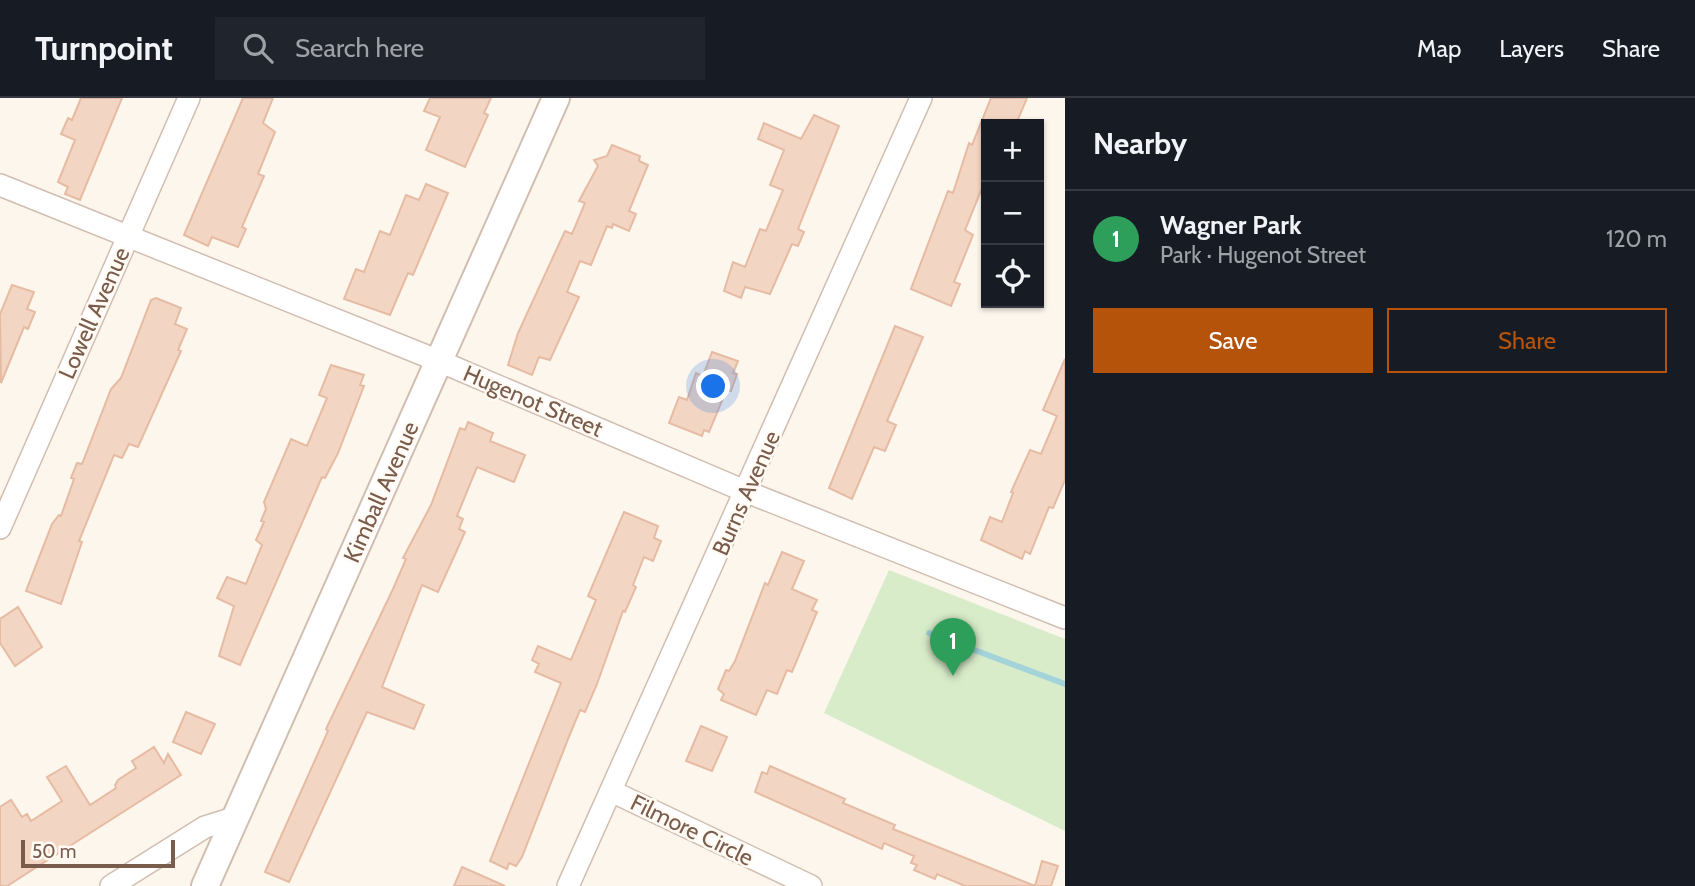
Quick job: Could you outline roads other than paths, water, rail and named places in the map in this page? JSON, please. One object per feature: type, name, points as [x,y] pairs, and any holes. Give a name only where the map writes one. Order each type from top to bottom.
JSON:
[{"type":"street","name":"Lowell Avenue","points":[[0,528],[189,98]]},
{"type":"street","name":"Kimball Avenue","points":[[205,886],[556,98]]},
{"type":"street","name":"Burns Avenue","points":[[568,886],[747,492],[921,98]]},
{"type":"street","name":"Hugenot Street","points":[[0,185],[439,361],[747,492],[1064,614]]},
{"type":"street","name":"Filmore Circle","points":[[611,791],[811,886]]},
{"type":"street","points":[[111,886],[205,827],[237,817]]},
{"type":"waterway","points":[[929,633],[1065,684]]},
{"type":"place","name":"Wagner Park","points":[[953,676]]}]
